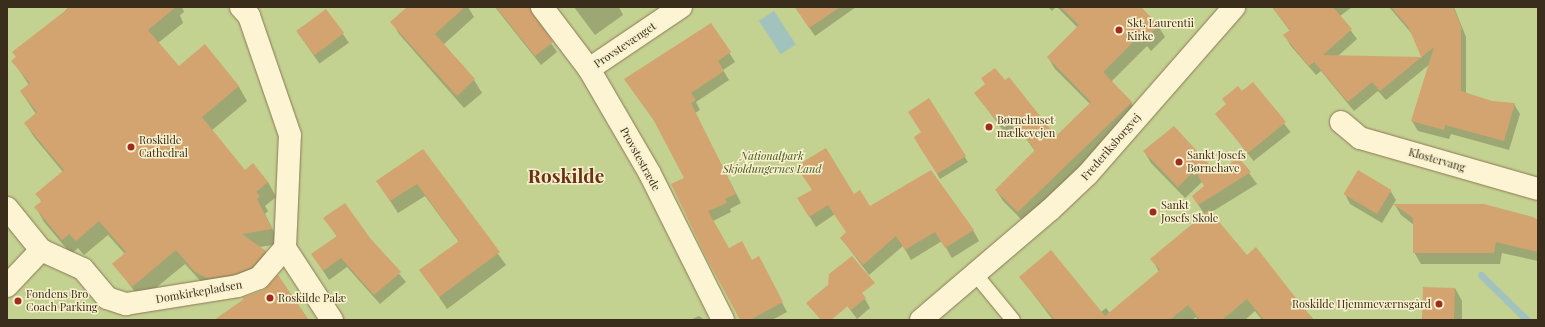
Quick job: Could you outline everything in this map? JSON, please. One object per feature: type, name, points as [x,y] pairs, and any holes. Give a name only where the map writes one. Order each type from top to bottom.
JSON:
[{"type":"street","points":[[241,7],[249,16],[290,135],[285,248],[332,320]]},
{"type":"street","name":"Provstestræde","points":[[542,7],[589,70],[650,174],[723,320]]},
{"type":"street","name":"Provstevænget","points":[[589,70],[680,7]]},
{"type":"street","name":"Frederiksborgvej","points":[[921,320],[976,275],[1088,174],[1234,7]]},
{"type":"street","name":"Klostervang","points":[[1342,122],[1360,138],[1538,189]]},
{"type":"street","name":"Domkirkepladsen","points":[[7,208],[41,250],[83,269],[107,298],[126,304],[238,286],[259,278],[285,248]]},
{"type":"street","points":[[7,286],[41,250]]},
{"type":"lane","points":[[976,275],[1014,320]]},
{"type":"green space","name":"Nationalpark Skjoldungernes Land","points":[[7,7],[1538,7],[1538,320],[7,320]]},
{"type":"water","points":[[774,11],[796,45],[781,54],[759,21]]},
{"type":"building","name":"Roskilde Cathedral","points":[[70,7],[176,7],[148,30],[179,66],[205,44],[239,86],[202,117],[245,170],[253,163],[268,182],[256,192],[260,196],[257,199],[272,229],[242,234],[266,251],[252,267],[235,274],[207,278],[195,272],[176,250],[132,287],[112,264],[126,252],[99,221],[76,241],[69,234],[62,240],[34,207],[42,201],[35,194],[64,170],[24,123],[37,112],[20,91],[30,83],[11,61],[16,57],[12,52]]},
{"type":"building","points":[[407,7],[465,7],[435,34],[475,79],[457,96],[390,22]]},
{"type":"building","points":[[496,7],[529,7],[553,42],[535,56]]},
{"type":"building","points":[[795,7],[840,7],[809,28]]},
{"type":"building","points":[[1061,7],[1141,7],[1159,25],[1144,40],[1140,35],[1103,72],[1132,102],[1018,212],[995,190],[1035,150],[1012,118],[1001,126],[974,93],[985,84],[981,78],[995,68],[1005,80],[1009,77],[1056,136],[1091,102],[1047,57],[1079,25]]},
{"type":"building","points":[[1272,7],[1333,7],[1352,29],[1323,55],[1421,57],[1409,28],[1391,7],[1453,7],[1461,26],[1461,91],[1492,101],[1515,103],[1504,141],[1445,125],[1444,130],[1411,121],[1434,47],[1380,91],[1372,82],[1348,102],[1314,62],[1309,66],[1283,35],[1290,30]]},
{"type":"building","points":[[326,9],[344,33],[315,55],[296,31]]},
{"type":"building","points":[[711,23],[731,52],[718,61],[724,71],[691,93],[696,100],[691,103],[736,194],[725,199],[727,203],[708,211],[729,248],[742,241],[752,260],[759,256],[783,302],[750,320],[740,320],[707,259],[671,184],[684,178],[653,119],[624,79]]},
{"type":"building","points":[[1253,82],[1286,122],[1248,153],[1215,114],[1226,104],[1222,99],[1238,86],[1242,91]]},
{"type":"building","points":[[929,98],[966,156],[937,174],[914,137],[921,132],[908,112]]},
{"type":"building","name":"Sankt Josefs Børnehave","points":[[1174,126],[1218,174],[1238,157],[1251,172],[1198,205],[1192,196],[1204,186],[1195,170],[1178,187],[1143,151]]},
{"type":"building","points":[[826,148],[854,194],[860,190],[870,206],[931,170],[974,230],[945,248],[935,232],[905,250],[896,236],[863,265],[840,238],[846,232],[828,205],[809,217],[797,198],[812,190],[796,166]]},
{"type":"building","points":[[423,149],[500,252],[439,297],[419,270],[459,241],[417,184],[390,201],[376,181]]},
{"type":"building","points":[[1358,170],[1391,190],[1377,214],[1344,194]]},
{"type":"building","points":[[345,203],[370,238],[401,272],[374,295],[341,258],[323,271],[311,254],[337,236],[323,218]]},
{"type":"building","points":[[1393,204],[1484,204],[1533,217],[1538,220],[1538,252],[1496,242],[1494,253],[1413,253],[1413,218]]},
{"type":"building","points":[[1209,210],[1247,255],[1256,247],[1313,320],[1264,320],[1247,299],[1222,320],[1200,320],[1188,305],[1170,320],[1055,320],[1019,277],[1051,250],[1105,316],[1160,270],[1150,259]]},
{"type":"building","points":[[852,256],[875,283],[862,293],[866,298],[851,310],[848,306],[831,320],[821,320],[806,303],[828,285],[829,274]]},
{"type":"building","name":"Roskilde Palæ","points":[[278,275],[309,320],[214,320],[244,299],[242,298],[264,290]]},
{"type":"building","name":"Roskilde Hjemmeværnsgård","points":[[1423,287],[1455,288],[1454,320],[1422,320]]},
{"type":"waterway","points":[[1481,275],[1527,320]]},
{"type":"place","name":"Skt. Laurentii Kirke","points":[[1119,30]]},
{"type":"place","name":"Børnehuset mælkevejen","points":[[989,127]]},
{"type":"place","name":"Roskilde Cathedral","points":[[131,147]]},
{"type":"place","name":"Sankt Josefs Børnehave","points":[[1179,162]]},
{"type":"place","name":"Sankt Josefs Skole","points":[[1153,212]]},
{"type":"place","name":"Roskilde Palæ","points":[[270,298]]},
{"type":"place","name":"Fondens Bro Coach Parking","points":[[18,301]]},
{"type":"place","name":"Roskilde Hjemmeværnsgård","points":[[1439,304]]},
{"type":"district","name":"Roskilde","points":[[566,176]]}]
